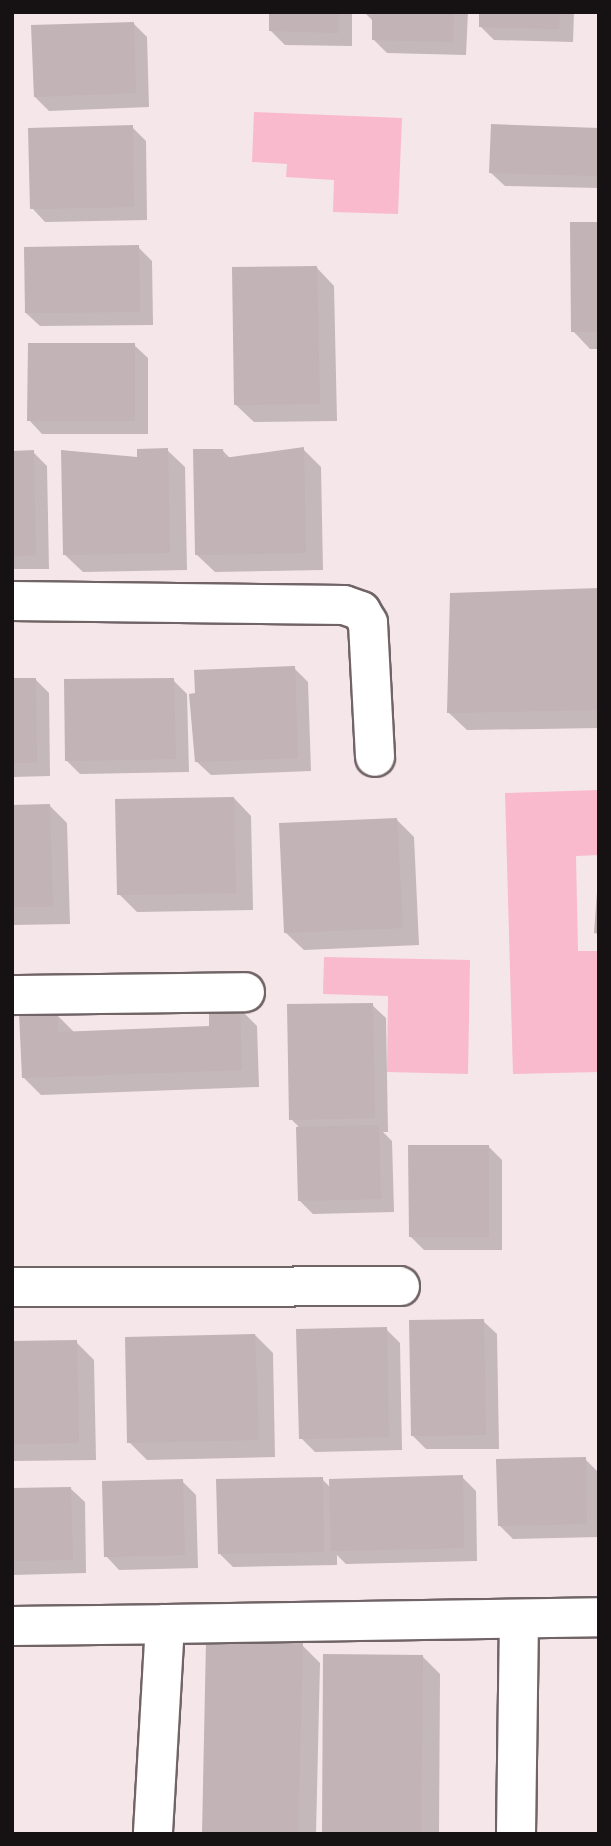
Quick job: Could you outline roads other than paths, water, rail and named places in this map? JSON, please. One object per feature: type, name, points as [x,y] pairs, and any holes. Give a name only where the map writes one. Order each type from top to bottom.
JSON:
[{"type":"street","points":[[12,601],[344,605],[361,611],[368,623],[375,757]]},
{"type":"street","points":[[12,995],[245,992]]},
{"type":"street","points":[[12,1287],[400,1286]]},
{"type":"street","points":[[12,1626],[599,1617]]},
{"type":"street","points":[[516,1834],[519,1620]]},
{"type":"street","points":[[153,1834],[165,1625]]}]
